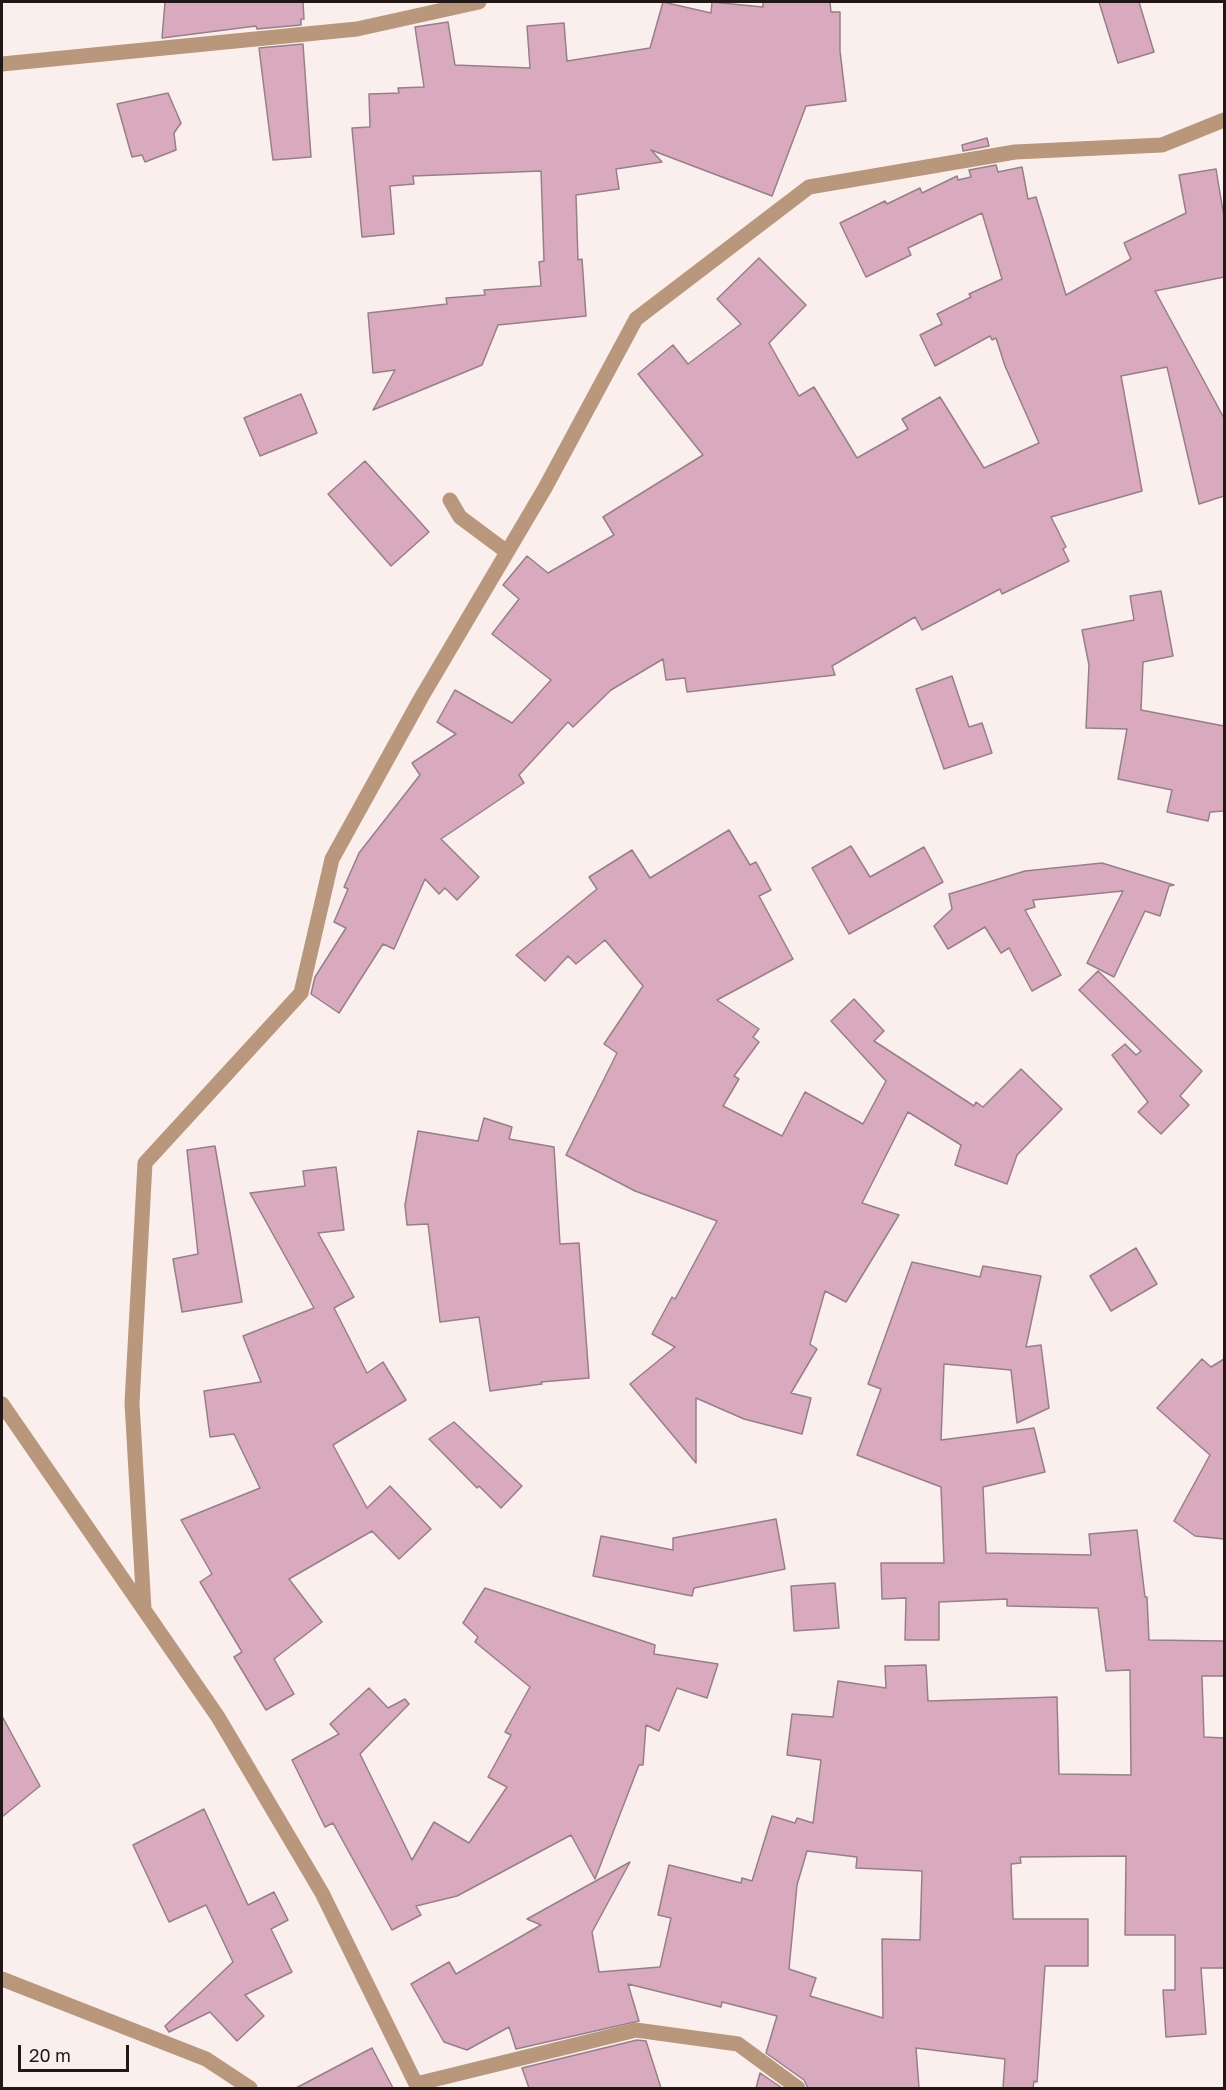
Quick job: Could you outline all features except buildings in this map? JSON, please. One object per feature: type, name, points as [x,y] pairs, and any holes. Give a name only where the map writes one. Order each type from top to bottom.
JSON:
[{"type":"street","points":[[2,64],[357,29],[479,2]]},
{"type":"street","points":[[144,1609],[132,1404],[145,1163],[301,993],[332,859],[421,698],[545,488],[636,319],[809,187],[1015,152],[1162,145],[1224,120]]},
{"type":"street","points":[[450,500],[460,517],[507,552]]},
{"type":"street","points":[[2,1404],[219,1717],[322,1893],[417,2086],[636,2030],[738,2044],[798,2088]]},
{"type":"street","points":[[2,1978],[206,2059],[250,2088]]}]
